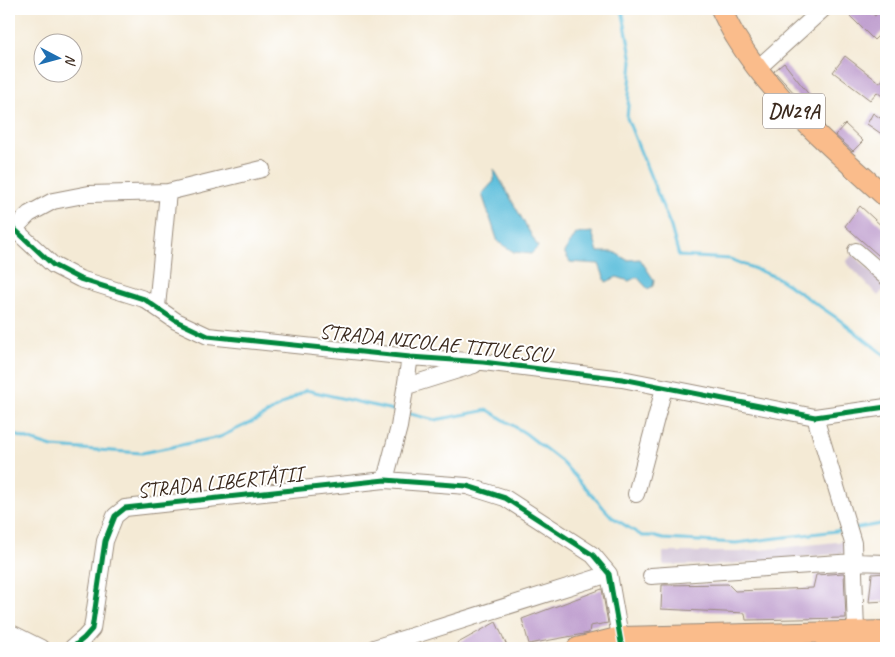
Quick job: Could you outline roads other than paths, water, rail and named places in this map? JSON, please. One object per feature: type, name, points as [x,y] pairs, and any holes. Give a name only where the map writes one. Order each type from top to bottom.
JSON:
[{"type":"main road","name":"DN29A","points":[[721,9],[736,39],[758,69],[805,123],[886,196]]},
{"type":"main road","points":[[724,648],[822,647],[856,641],[886,631]]},
{"type":"main road","points":[[576,648],[621,643],[856,641],[886,643]]},
{"type":"street","points":[[758,69],[823,9]]},
{"type":"street","points":[[12,226],[28,214],[53,201],[89,194],[168,192],[262,169]]},
{"type":"street","points":[[157,306],[168,192]]},
{"type":"street","name":"STRADA NICOLAE TITULESCU","points":[[12,226],[53,265],[80,279],[144,299],[157,306],[176,321],[208,336],[410,357],[483,362],[622,379],[814,418],[886,406]]},
{"type":"street","points":[[856,251],[886,277]]},
{"type":"street","points":[[385,480],[399,427],[407,386],[410,357]]},
{"type":"street","points":[[407,386],[483,362]]},
{"type":"street","points":[[636,494],[664,388]]},
{"type":"street","points":[[814,418],[853,543],[856,641]]},
{"type":"street","name":"STRADA LIBERTĂȚII","points":[[72,648],[92,629],[105,541],[115,516],[125,508],[385,480],[467,486],[505,498],[593,555],[609,574]]},
{"type":"street","points":[[651,576],[854,562],[886,563]]},
{"type":"street","points":[[374,648],[609,574],[621,643]]},
{"type":"street","points":[[9,632],[41,648]]},
{"type":"water","points":[[494,169],[538,247],[531,254],[514,252],[498,242],[482,194],[494,181]]},
{"type":"water","points":[[592,232],[598,252],[614,252],[627,260],[640,259],[654,280],[653,286],[648,289],[637,277],[629,281],[617,277],[606,282],[599,264],[570,262],[564,252],[576,234]]},
{"type":"waterway","points":[[622,9],[632,61],[627,118],[671,227],[679,256],[730,259],[778,278],[837,318],[886,356]]},
{"type":"waterway","points":[[9,433],[52,447],[142,453],[220,437],[258,419],[306,390],[397,411]]},
{"type":"waterway","points":[[406,413],[435,420],[488,410],[525,433],[561,461],[612,517],[642,536],[736,543],[845,530]]},
{"type":"waterway","points":[[853,529],[886,523]]}]
